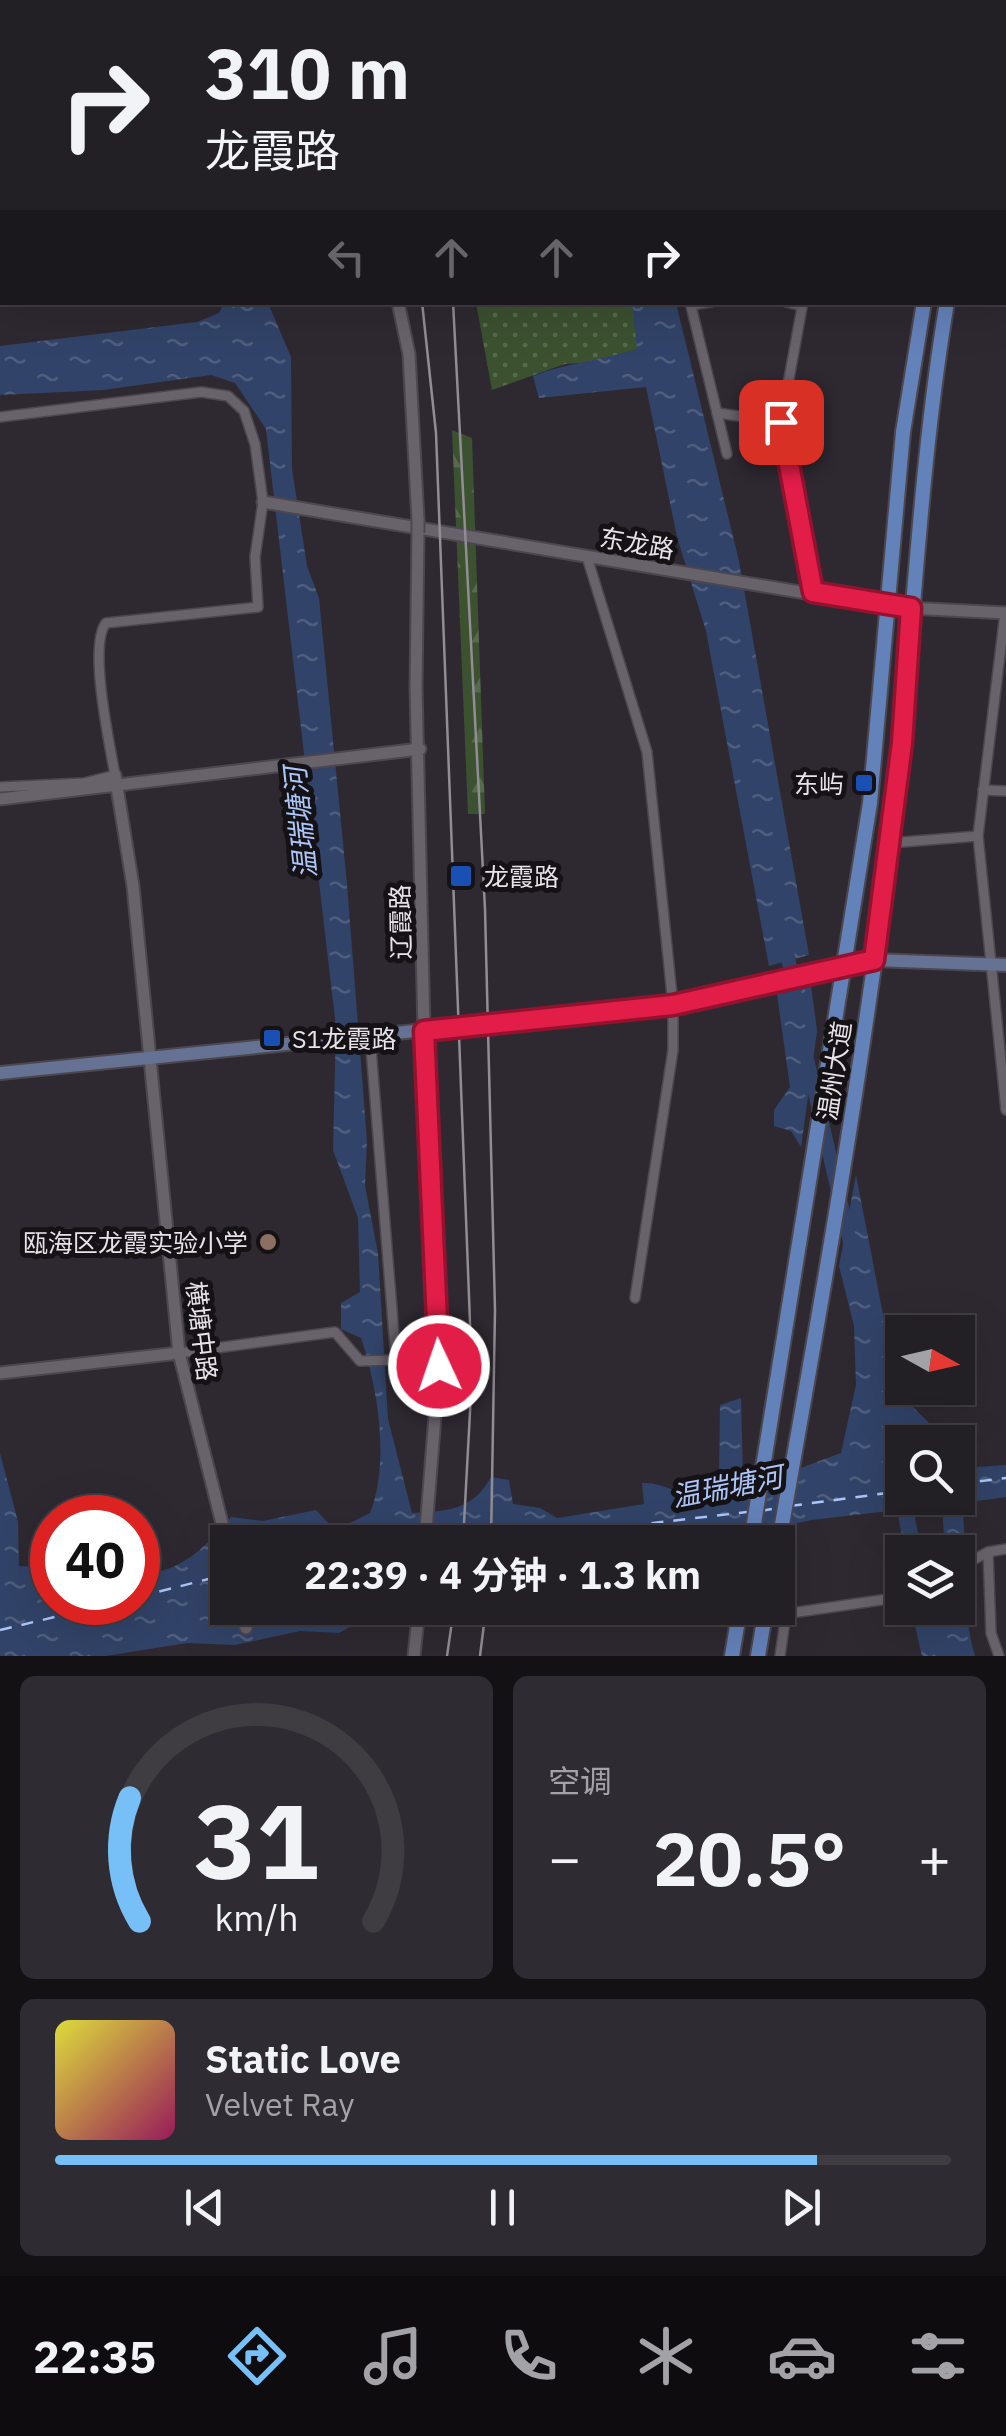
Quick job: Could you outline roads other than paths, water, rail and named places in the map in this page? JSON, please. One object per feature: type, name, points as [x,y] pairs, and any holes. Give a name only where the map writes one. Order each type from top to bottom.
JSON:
[{"type":"main road","name":"温州大道","points":[[754,1525],[878,740],[903,432],[924,305]]},
{"type":"main road","name":"温州大道","points":[[782,1525],[849,1121],[890,843],[925,441],[948,305]]},
{"type":"main road","points":[[0,1073],[673,1005],[874,960],[1006,965]]},
{"type":"main road","points":[[732,1656],[737,1625]]},
{"type":"main road","points":[[758,1656],[763,1625]]},
{"type":"street","name":"辽霞路","points":[[399,305],[409,354],[418,527],[416,687],[424,1031],[439,1366],[426,1525]]},
{"type":"street","points":[[690,305],[727,454]]},
{"type":"street","points":[[802,305],[781,422],[813,592]]},
{"type":"street","points":[[0,417],[201,392],[228,396],[244,411],[255,444],[266,502],[255,557],[258,607],[106,623],[100,630],[99,659],[116,781]]},
{"type":"street","points":[[717,412],[781,422]]},
{"type":"street","name":"东龙路","points":[[266,502],[889,606],[1006,613]]},
{"type":"street","points":[[588,557],[647,752],[673,1005],[672,1050],[636,1298]]},
{"type":"street","points":[[1006,613],[978,836],[1006,1110]]},
{"type":"street","points":[[0,788],[294,767],[420,749]]},
{"type":"street","points":[[0,798],[116,781]]},
{"type":"street","name":"横塘中路","points":[[116,781],[179,1353],[201,1453],[222,1525]]},
{"type":"street","points":[[983,790],[1006,791]]},
{"type":"street","points":[[890,843],[978,836]]},
{"type":"street","points":[[0,1373],[335,1332],[363,1362],[396,1360],[370,1036]]},
{"type":"street","points":[[975,1559],[1006,1549]]},
{"type":"street","points":[[988,1552],[992,1633],[999,1656]]},
{"type":"street","points":[[780,1656],[785,1620],[791,1613],[885,1600]]},
{"type":"street","points":[[414,1656],[417,1625]]},
{"type":"water","name":"温瑞塘河","points":[[223,305],[269,305],[291,357],[292,469],[307,566],[319,598],[347,884],[367,1141],[365,1186],[378,1253],[388,1419],[412,1513],[448,1510],[467,1503],[491,1477],[509,1480],[513,1504],[540,1508],[557,1518],[644,1504],[642,1483],[702,1499],[719,1477],[720,1405],[741,1398],[743,1480],[763,1482],[841,1453],[856,1385],[854,1326],[839,1266],[856,1175],[885,1325],[885,1405],[911,1405],[931,1425],[885,1425],[885,1511],[787,1525],[330,1525],[348,1524],[370,1513],[379,1472],[379,1426],[361,1338],[341,1329],[341,1303],[360,1292],[358,1218],[333,1150],[336,1027],[266,429],[235,383],[211,375],[103,390],[0,395],[0,346],[197,322],[219,313]]},
{"type":"water","points":[[632,305],[676,305],[739,561],[809,955],[769,966],[706,631],[677,537],[646,387],[539,398],[533,376],[637,349]]},
{"type":"water","points":[[811,985],[817,1031],[801,1147],[791,1131],[774,1126],[774,1110],[790,1087],[777,994]]},
{"type":"water","points":[[0,1453],[18,1522],[19,1566],[30,1567],[30,1625],[160,1625],[160,1571],[210,1540],[210,1625],[353,1625],[339,1633],[300,1631],[235,1645],[187,1643],[105,1656],[0,1656]]},
{"type":"water","points":[[1006,1465],[1006,1497],[975,1501],[975,1469]]},
{"type":"water","points":[[316,1510],[330,1525],[224,1525],[231,1517],[263,1521]]},
{"type":"water","points":[[898,1515],[914,1515],[918,1535],[902,1535]]},
{"type":"water","points":[[943,1515],[963,1515],[963,1535],[944,1535]]},
{"type":"water","points":[[915,1625],[968,1625],[975,1656],[922,1656]]},
{"type":"waterway","points":[[786,946],[797,1008]]},
{"type":"waterway","points":[[807,1059],[850,1242]]},
{"type":"railway","points":[[422,305],[436,433],[472,1375],[464,1525]]},
{"type":"railway","points":[[453,305],[485,909],[495,1310],[491,1525]]},
{"type":"railway","points":[[447,1656],[452,1625]]},
{"type":"railway","points":[[480,1656],[484,1625]]},
{"type":"place","name":"东屿","points":[[864,783]]},
{"type":"place","name":"龙霞路","points":[[461,876]]},
{"type":"place","name":"S1龙霞路","points":[[272,1038]]},
{"type":"place","name":"瓯海区龙霞实验小学","points":[[268,1242]]}]
